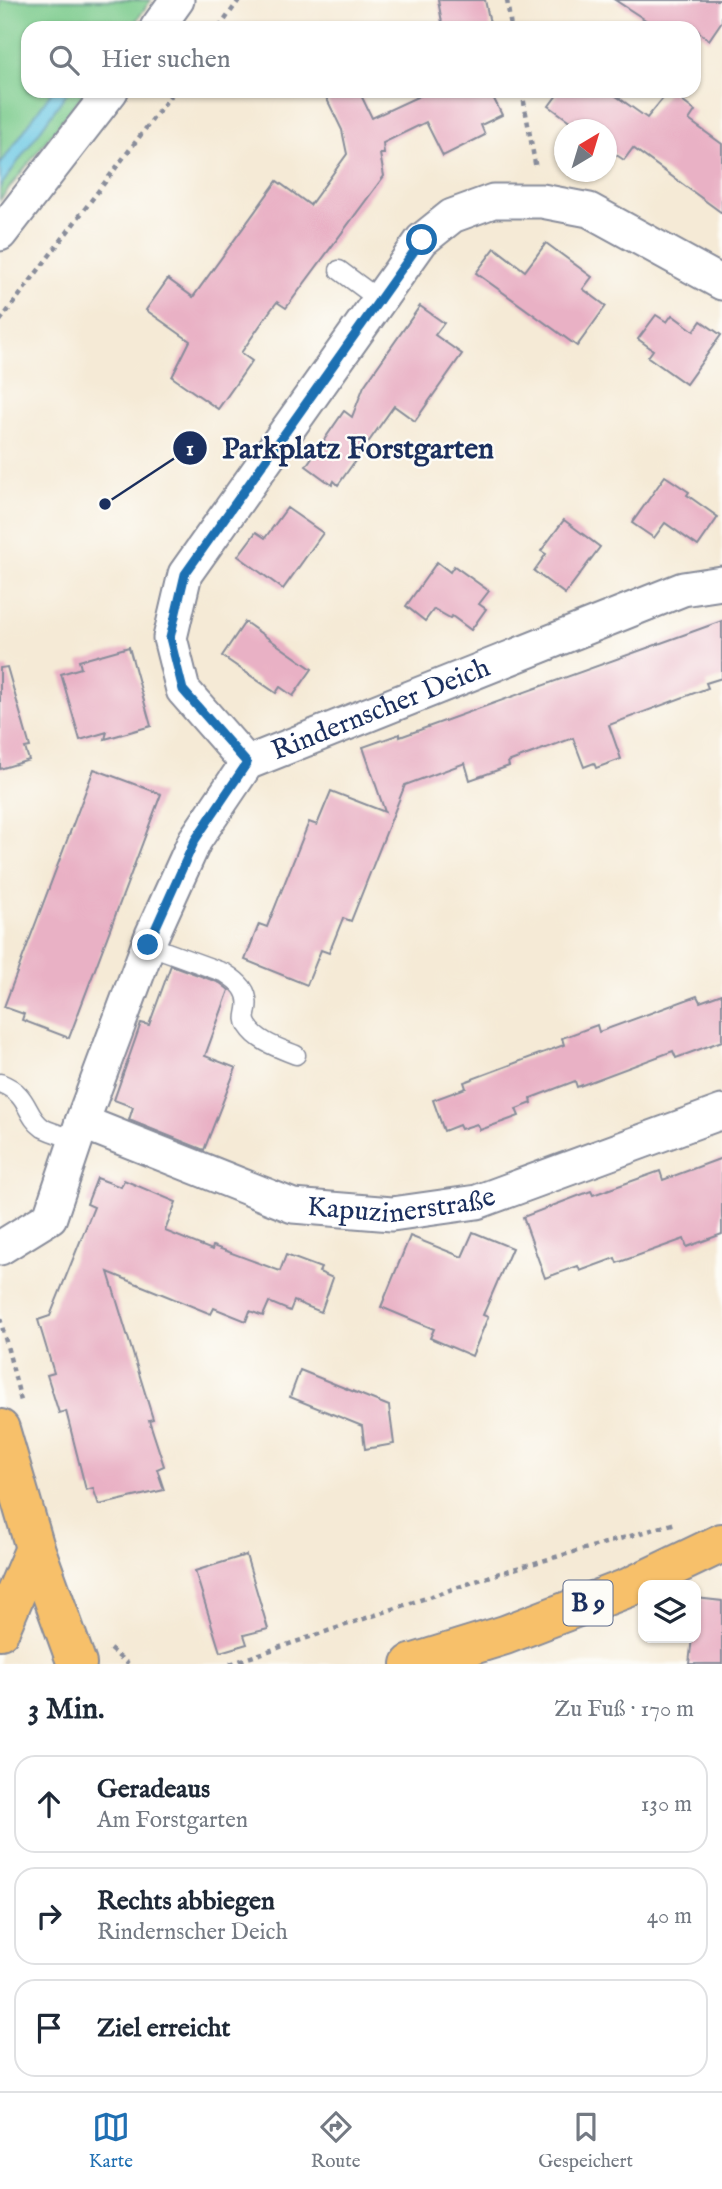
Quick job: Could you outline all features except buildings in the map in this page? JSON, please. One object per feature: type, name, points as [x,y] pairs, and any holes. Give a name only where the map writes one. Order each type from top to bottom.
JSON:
[{"type":"main road","points":[[0,1429],[35,1548],[77,1664]]},
{"type":"main road","name":"B 9","points":[[411,1664],[505,1635],[629,1587],[722,1543]]},
{"type":"main road","points":[[0,1630],[35,1548]]},
{"type":"street","points":[[161,21],[177,0]]},
{"type":"street","points":[[0,234],[106,98]]},
{"type":"street","points":[[247,763],[183,690],[170,638],[185,574],[422,240],[452,216],[493,201],[541,201],[589,210],[722,283]]},
{"type":"street","name":"Rindernscher Deich","points":[[0,1248],[50,1217],[148,945],[195,840],[247,763],[683,589],[722,583]]},
{"type":"street","name":"Kapuzinerstraße","points":[[79,1131],[293,1206],[392,1214],[477,1202],[722,1112]]},
{"type":"lane","points":[[339,270],[378,299]]},
{"type":"lane","points":[[148,945],[225,973],[236,981],[244,989],[247,999],[245,1018],[248,1026],[266,1042],[296,1055]]},
{"type":"lane","points":[[0,1083],[14,1090],[23,1099],[35,1120],[44,1128],[79,1131]]},
{"type":"path","points":[[224,21],[239,0]]},
{"type":"path","points":[[507,0],[511,21]]},
{"type":"path","points":[[0,321],[169,98]]},
{"type":"path","points":[[523,98],[541,201]]},
{"type":"path","points":[[230,1664],[503,1572],[677,1523]]},
{"type":"path","points":[[115,1664],[117,1657],[128,1664]]},
{"type":"green space","points":[[0,0],[151,0],[136,21],[21,21],[21,98],[80,98],[0,200]]},
{"type":"water","points":[[47,98],[63,98],[0,187],[0,165]]},
{"type":"place","name":"Parkplatz Forstgarten","points":[[105,504]]},
{"type":"route","points":[[148,945],[195,840],[247,763],[183,690],[170,638],[185,574],[422,240]]}]
